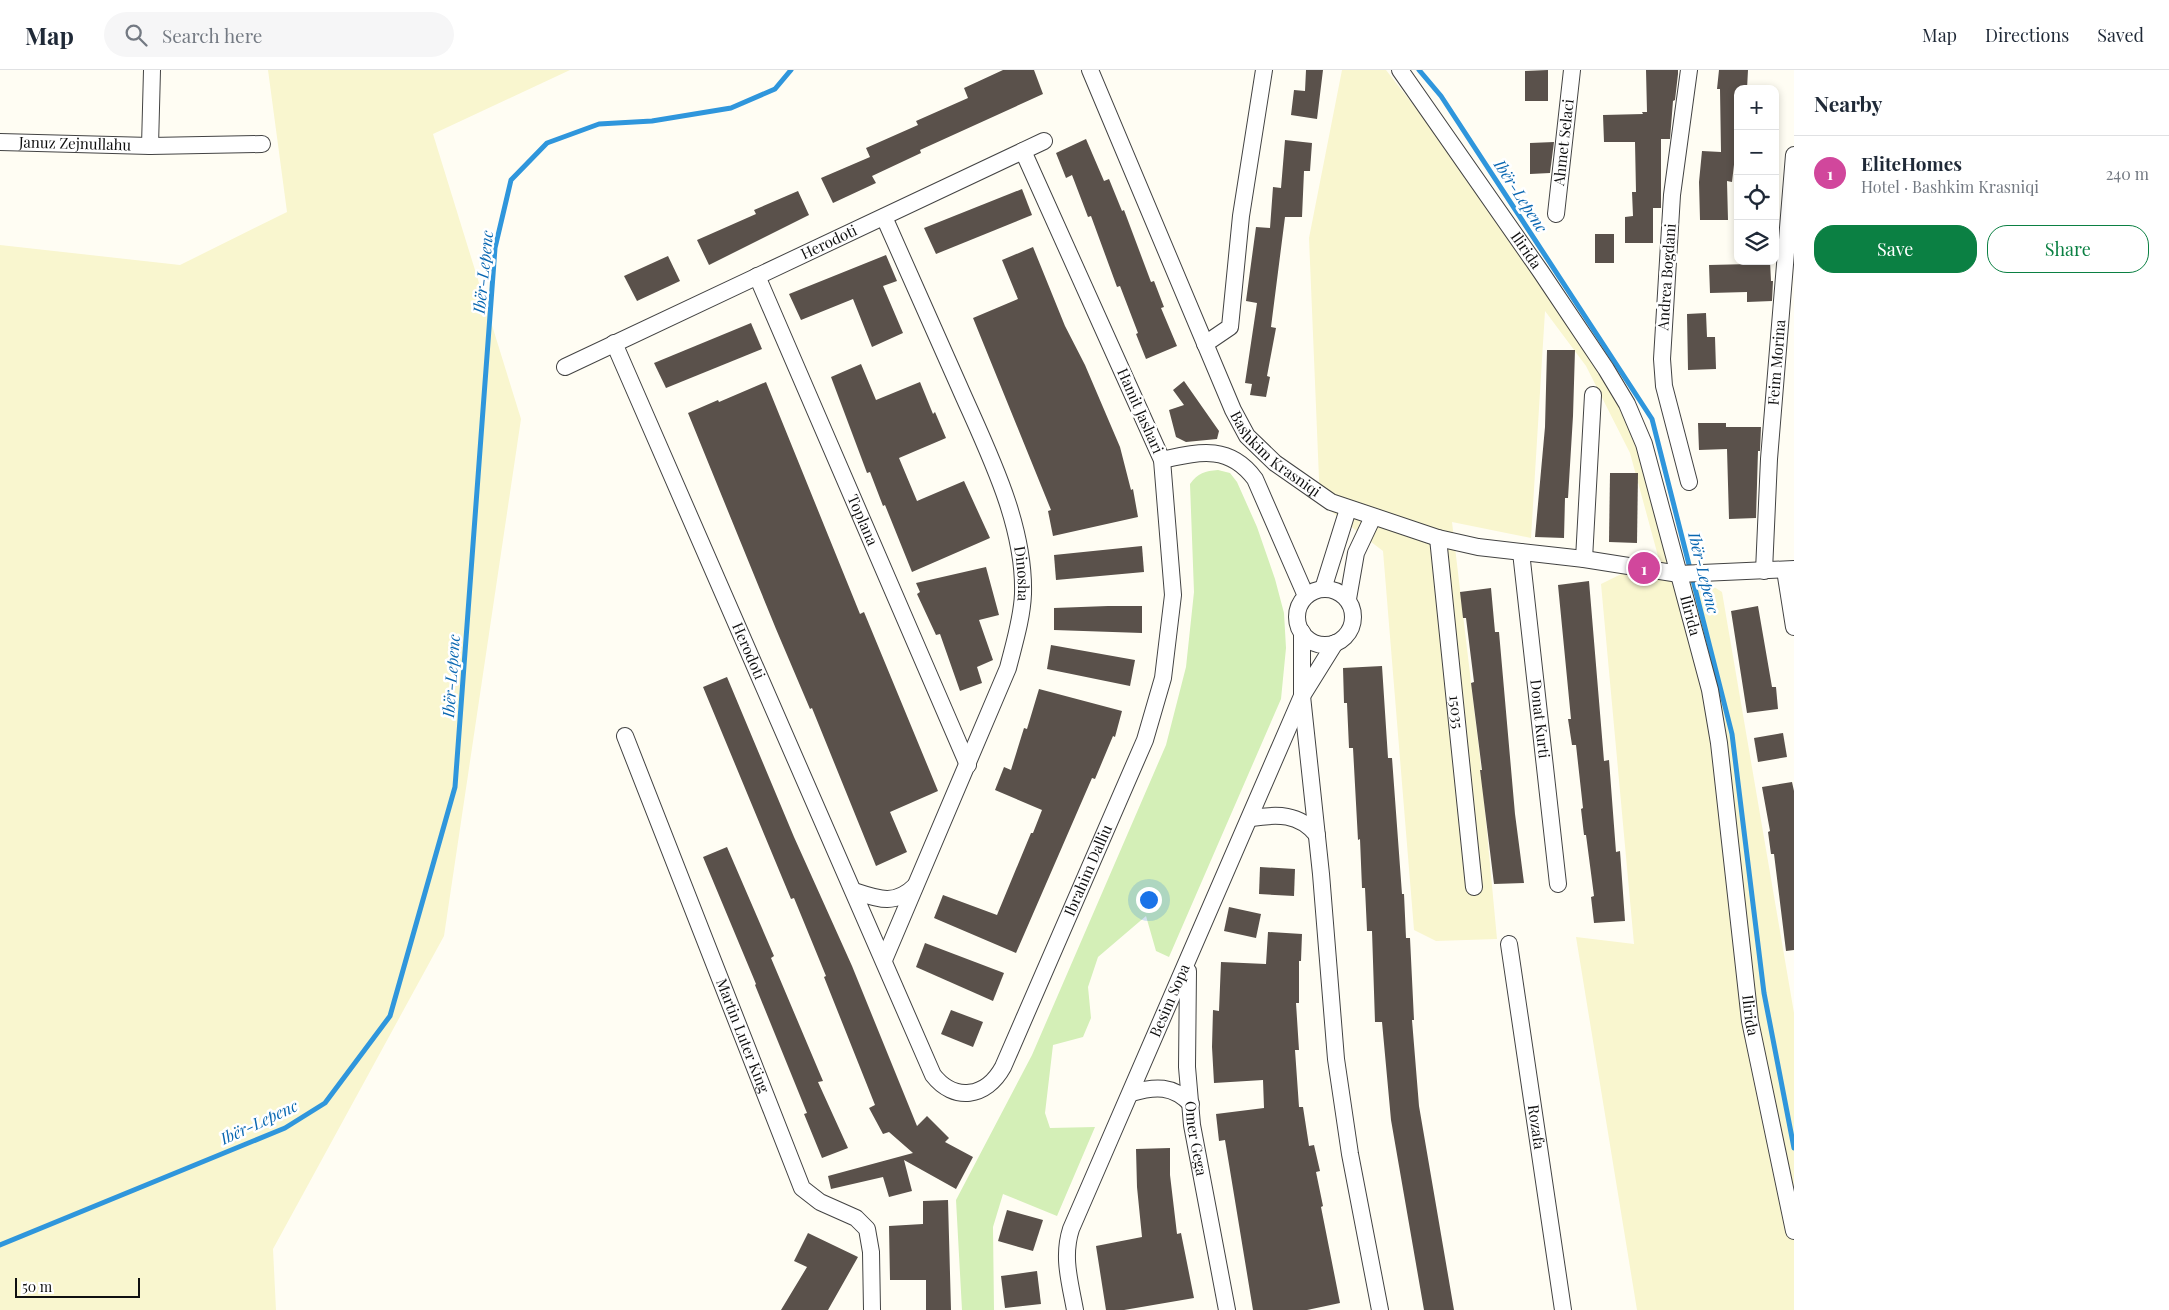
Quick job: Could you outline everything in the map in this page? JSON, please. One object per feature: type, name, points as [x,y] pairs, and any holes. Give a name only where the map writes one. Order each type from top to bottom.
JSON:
[{"type":"street","points":[[150,146],[152,70]]},
{"type":"street","name":"Bashkim Krasniqi","points":[[1090,70],[1233,410],[1247,436],[1275,463],[1331,502],[1438,538],[1478,547],[1584,559],[1679,574],[1789,569]]},
{"type":"street","points":[[1206,344],[1230,328],[1241,216],[1264,70]]},
{"type":"street","name":"Ilirida","points":[[1400,70],[1542,272],[1606,369],[1627,404],[1644,444],[1710,690],[1716,726],[1750,1021],[1794,1231]]},
{"type":"street","name":"Ahmet Selaci","points":[[1556,214],[1572,70]]},
{"type":"street","name":"Andrea Bogdani","points":[[1689,70],[1672,195],[1662,359],[1664,386],[1689,482]]},
{"type":"street","name":"Herodoti","points":[[565,367],[1044,141]]},
{"type":"street","name":"Januz Zejnullahu","points":[[0,142],[150,146],[262,144]]},
{"type":"street","name":"Hamit Jashari","points":[[1023,151],[1162,460],[1206,452],[1229,456],[1248,470],[1255,479],[1306,596]]},
{"type":"street","name":"Feim Morina","points":[[1764,571],[1770,450],[1794,155]]},
{"type":"street","name":"Dinosha","points":[[884,217],[1006,496],[1019,556],[1023,593],[1019,626],[1008,668],[884,960]]},
{"type":"street","name":"Toplana","points":[[757,276],[968,765]]},
{"type":"street","name":"Herodoti","points":[[614,343],[884,960]]},
{"type":"street","points":[[1584,559],[1593,395]]},
{"type":"street","name":"Ibrahim Dalliu","points":[[884,960],[933,1075],[940,1085],[959,1094],[980,1090],[989,1085],[998,1076],[1003,1067],[1120,800],[1145,740],[1163,678],[1173,595],[1162,460]]},
{"type":"street","points":[[1323,588],[1348,508]]},
{"type":"street","name":"Besim Sopa","points":[[1075,1310],[1067,1264],[1066,1245],[1071,1229],[1188,964],[1302,696],[1335,643],[1349,633],[1354,616],[1348,599],[1356,553],[1372,517]]},
{"type":"street","name":"15035","points":[[1438,538],[1474,887]]},
{"type":"street","name":"Donat Kurti","points":[[1521,552],[1558,884]]},
{"type":"street","points":[[1789,569],[1794,626]]},
{"type":"street","points":[[1306,596],[1323,588],[1333,589],[1348,599]]},
{"type":"street","name":"Besim Sopa","points":[[1306,596],[1300,604],[1297,614],[1302,632],[1302,696],[1317,835],[1336,1058],[1350,1154],[1380,1310]]},
{"type":"street","points":[[1302,632],[1308,639],[1317,644],[1335,643]]},
{"type":"street","name":"Martin Luter King","points":[[625,736],[802,1188],[820,1202],[856,1218],[866,1229],[871,1252],[872,1310]]},
{"type":"street","points":[[1250,818],[1283,815],[1309,826],[1317,835]]},
{"type":"street","points":[[854,891],[877,898],[896,899],[906,895],[916,884]]},
{"type":"street","name":"Rozafa","points":[[1508,944],[1563,1310]]},
{"type":"street","name":"Omer Gega","points":[[1188,964],[1187,1067],[1192,1124],[1227,1310]]},
{"type":"street","points":[[1131,1093],[1144,1089],[1170,1090],[1182,1095],[1191,1104]]},
{"type":"shaded area","points":[[268,70],[570,70],[433,134],[521,419],[444,936],[273,1249],[276,1310],[0,1310],[0,245],[180,265],[287,212]]},
{"type":"shaded area","points":[[1342,70],[1386,70],[1486,198],[1622,402],[1672,560],[1722,592],[1794,1013],[1794,1310],[1637,1310],[1576,937],[1634,944],[1601,584],[1658,556],[1630,453],[1586,366],[1545,311],[1531,538],[1452,522],[1480,758],[1497,939],[1436,941],[1414,930],[1383,551],[1320,503],[1309,238]]},
{"type":"green space","points":[[1218,470],[1230,473],[1237,482],[1257,527],[1275,579],[1284,613],[1286,648],[1281,699],[1169,957],[1156,951],[1146,916],[1098,957],[1088,987],[1091,1018],[1083,1037],[1053,1045],[1045,1113],[1050,1128],[1095,1127],[1057,1216],[1003,1194],[993,1227],[994,1310],[962,1310],[956,1200],[1032,1055],[1166,745],[1186,667],[1194,592],[1190,484],[1202,473]]},
{"type":"building","points":[[1003,70],[1034,70],[1043,94],[920,150],[921,153],[872,176],[876,183],[833,203],[821,178],[870,157],[866,148],[918,125],[916,121],[968,98],[964,88]]},
{"type":"building","points":[[1306,70],[1323,70],[1317,119],[1291,115],[1294,90],[1305,91]]},
{"type":"building","points":[[1548,70],[1548,101],[1525,101],[1525,71]]},
{"type":"building","points":[[1646,70],[1678,70],[1675,100],[1673,101],[1670,139],[1661,139],[1661,208],[1653,208],[1653,243],[1625,243],[1625,217],[1633,216],[1632,192],[1636,192],[1635,142],[1604,142],[1603,115],[1643,114],[1642,112],[1647,112]]},
{"type":"building","points":[[1719,70],[1748,70],[1747,85],[1734,85],[1734,165],[1732,182],[1727,181],[1728,220],[1700,220],[1699,182],[1702,151],[1721,152],[1720,89],[1717,89]]},
{"type":"building","points":[[1086,139],[1104,181],[1109,179],[1122,211],[1124,210],[1151,282],[1154,281],[1164,307],[1161,308],[1177,346],[1146,359],[1120,286],[1117,287],[1091,216],[1088,217],[1072,175],[1066,178],[1056,153]]},
{"type":"building","points":[[1285,140],[1312,143],[1310,171],[1304,171],[1302,217],[1285,217],[1271,327],[1276,328],[1267,376],[1270,377],[1266,397],[1250,395],[1252,384],[1245,383],[1257,303],[1246,301],[1256,227],[1270,228],[1273,187],[1281,188]]},
{"type":"building","points":[[1554,142],[1550,173],[1530,174],[1530,143]]},
{"type":"building","points":[[1022,189],[1032,215],[936,254],[924,228]]},
{"type":"building","points":[[798,191],[809,215],[709,265],[697,240],[756,214],[754,210]]},
{"type":"building","points":[[1595,234],[1614,234],[1614,263],[1595,263]]},
{"type":"building","points":[[1033,247],[1065,326],[1085,365],[1120,447],[1131,490],[1133,489],[1138,517],[1053,536],[1048,511],[1051,510],[973,318],[1018,299],[1002,260]]},
{"type":"building","points":[[886,255],[897,281],[883,286],[903,333],[872,347],[853,299],[801,320],[789,294]]},
{"type":"building","points":[[668,256],[680,281],[637,301],[624,276]]},
{"type":"building","points":[[1709,265],[1770,265],[1771,281],[1773,281],[1772,301],[1747,302],[1747,292],[1710,293]]},
{"type":"building","points":[[1706,313],[1707,337],[1715,337],[1716,369],[1688,370],[1687,314]]},
{"type":"building","points":[[751,323],[762,349],[666,388],[654,363]]},
{"type":"building","points":[[1547,350],[1575,350],[1573,416],[1568,498],[1565,498],[1564,538],[1535,537],[1545,427]]},
{"type":"building","points":[[861,364],[876,400],[920,382],[933,414],[935,412],[946,438],[899,458],[917,501],[964,481],[990,538],[912,572],[870,472],[867,473],[831,377]]},
{"type":"building","points":[[1184,381],[1219,431],[1217,439],[1186,442],[1176,437],[1169,410],[1184,405],[1173,390]]},
{"type":"building","points":[[766,382],[860,614],[864,612],[938,791],[890,812],[907,852],[876,866],[812,708],[810,709],[776,629],[688,413]]},
{"type":"building","points":[[1698,423],[1726,423],[1726,427],[1761,427],[1760,451],[1758,451],[1756,518],[1729,519],[1727,449],[1699,450]]},
{"type":"building","points":[[1610,473],[1638,473],[1637,543],[1609,542]]},
{"type":"building","points":[[1142,546],[1144,572],[1056,580],[1054,555]]},
{"type":"building","points":[[986,567],[999,615],[979,620],[993,660],[977,667],[982,683],[960,691],[940,634],[936,635],[917,594],[920,592],[916,583]]},
{"type":"building","points":[[1589,581],[1604,761],[1609,760],[1616,852],[1620,851],[1625,921],[1594,923],[1591,897],[1594,896],[1586,835],[1584,835],[1576,745],[1572,745],[1568,719],[1571,719],[1558,585]]},
{"type":"building","points":[[1491,588],[1495,632],[1499,632],[1515,814],[1524,883],[1494,884],[1471,683],[1474,682],[1466,618],[1463,618],[1460,592]]},
{"type":"building","points":[[1142,606],[1142,633],[1054,630],[1054,608]]},
{"type":"building","points":[[1758,606],[1772,687],[1776,687],[1778,709],[1747,713],[1731,611]]},
{"type":"building","points":[[1051,645],[1135,660],[1130,686],[1047,669]]},
{"type":"building","points":[[1382,666],[1388,758],[1392,758],[1406,938],[1410,938],[1414,1020],[1412,1020],[1419,1106],[1454,1310],[1424,1310],[1391,1120],[1382,1022],[1375,1022],[1372,931],[1367,931],[1365,888],[1362,888],[1353,748],[1349,748],[1347,703],[1344,703],[1343,668]]},
{"type":"building","points":[[727,677],[794,837],[852,966],[917,1126],[927,1116],[949,1138],[945,1142],[973,1157],[956,1189],[904,1160],[912,1191],[889,1197],[883,1177],[831,1189],[828,1176],[913,1153],[889,1132],[883,1134],[869,1108],[875,1105],[824,977],[826,976],[794,898],[791,899],[703,687]]},
{"type":"building","points":[[1039,689],[1122,711],[1115,737],[1113,736],[1095,779],[1092,778],[1016,953],[934,918],[943,895],[997,915],[1042,810],[995,790],[1004,767],[1011,770],[1024,728],[1027,729]]},
{"type":"building","points":[[1783,733],[1787,757],[1758,762],[1754,738]]},
{"type":"building","points":[[1792,782],[1794,791],[1794,950],[1786,951],[1774,854],[1771,854],[1768,832],[1770,831],[1762,787]]},
{"type":"building","points":[[727,847],[774,956],[771,958],[823,1081],[818,1082],[848,1148],[822,1158],[804,1114],[807,1113],[756,984],[703,857]]},
{"type":"building","points":[[1260,867],[1295,869],[1294,896],[1259,894]]},
{"type":"building","points":[[1229,907],[1261,914],[1256,938],[1224,931]]},
{"type":"building","points":[[1268,932],[1302,934],[1301,961],[1299,961],[1299,1003],[1296,1003],[1299,1050],[1295,1050],[1299,1107],[1303,1107],[1309,1146],[1314,1145],[1320,1171],[1316,1172],[1323,1206],[1321,1207],[1340,1303],[1307,1310],[1253,1310],[1225,1140],[1219,1141],[1216,1114],[1264,1108],[1263,1080],[1214,1083],[1212,1047],[1213,1010],[1219,1011],[1221,962],[1266,964]]},
{"type":"building","points":[[925,943],[1004,973],[993,1001],[916,967]]},
{"type":"building","points":[[951,1010],[983,1022],[973,1047],[941,1034]]},
{"type":"building","points":[[1170,1148],[1170,1175],[1177,1234],[1181,1233],[1194,1298],[1124,1310],[1106,1310],[1096,1246],[1142,1237],[1137,1187],[1136,1149]]},
{"type":"building","points":[[948,1200],[951,1310],[926,1310],[926,1280],[890,1280],[889,1226],[923,1224],[923,1201]]},
{"type":"building","points":[[1007,1210],[1043,1220],[1033,1251],[998,1241]]},
{"type":"building","points":[[808,1233],[858,1257],[828,1310],[781,1310],[807,1267],[794,1261]]},
{"type":"building","points":[[1037,1271],[1041,1304],[1005,1308],[1001,1276]]},
{"type":"waterway","name":"Ibër-Lepenc","points":[[0,1245],[285,1128],[325,1103],[390,1016],[455,787],[495,248],[511,180],[547,143],[599,124],[652,121],[731,108],[775,89],[791,70]]},
{"type":"waterway","name":"Ibër-Lepenc","points":[[1419,70],[1441,96],[1652,419],[1732,734],[1764,993],[1794,1148]]},
{"type":"place","name":"EliteHomes","points":[[1644,568]]}]
